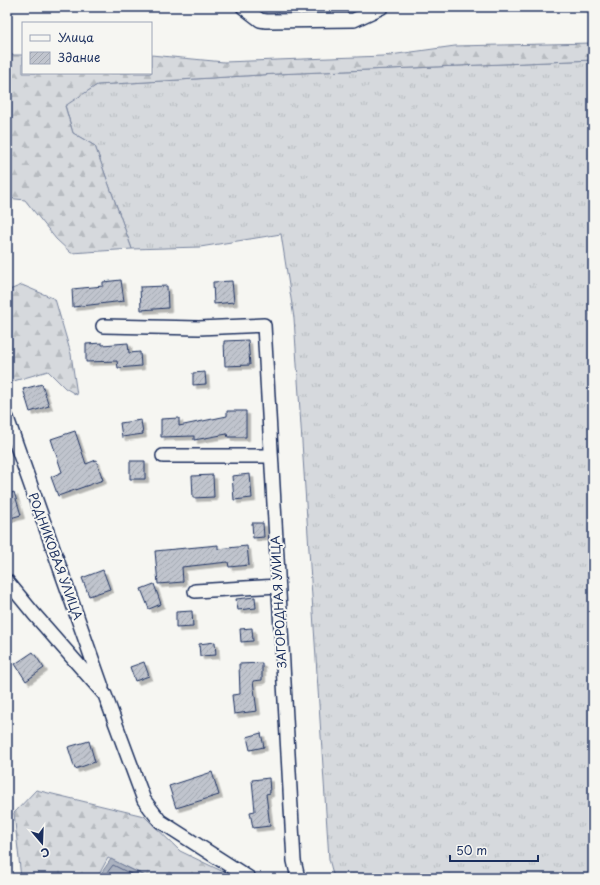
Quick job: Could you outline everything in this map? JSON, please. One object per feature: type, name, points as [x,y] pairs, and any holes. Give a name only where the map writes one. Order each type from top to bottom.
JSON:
[{"type":"street","points":[[243,7],[260,20],[266,21],[354,20],[382,7]]},
{"type":"street","name":"ЗАГОРОДНАЯ УЛИЦА","points":[[103,326],[199,328],[264,325],[270,456],[293,845],[298,878]]},
{"type":"street","name":"РОДНИКОВАЯ УЛИЦА","points":[[7,418],[144,800],[160,821],[249,878]]},
{"type":"street","points":[[163,456],[270,456]]},
{"type":"street","points":[[7,580],[34,614],[105,694]]},
{"type":"street","points":[[195,590],[278,586]]},
{"type":"green space","points":[[593,43],[593,60],[277,74],[97,85],[65,106],[73,133],[95,146],[132,249],[71,253],[56,239],[25,200],[7,198],[7,55],[22,55],[22,74],[152,74],[152,55],[224,62],[383,56],[455,46]]},
{"type":"green space","points":[[593,60],[593,878],[334,878],[329,859],[294,318],[281,234],[200,247],[132,249],[95,146],[73,133],[65,105],[97,85],[277,74]]},
{"type":"green space","points":[[22,285],[55,299],[71,354],[77,395],[65,388],[48,371],[7,383],[7,291]]},
{"type":"green space","points":[[36,790],[144,816],[180,851],[236,878],[150,878],[108,858],[97,878],[21,878],[14,813]]},
{"type":"water","points":[[111,859],[148,878],[98,878]]},
{"type":"building","points":[[121,280],[124,301],[73,307],[72,289],[103,286],[103,282]]},
{"type":"building","points":[[232,281],[234,302],[214,304],[213,282]]},
{"type":"building","points":[[167,286],[168,308],[141,310],[140,287]]},
{"type":"building","points":[[248,340],[250,365],[225,366],[224,341]]},
{"type":"building","points":[[102,343],[102,345],[128,343],[129,353],[140,352],[141,366],[118,368],[117,361],[86,362],[86,344]]},
{"type":"building","points":[[205,372],[206,384],[193,385],[193,373]]},
{"type":"building","points":[[42,384],[49,406],[30,412],[23,389]]},
{"type":"building","points":[[227,411],[246,411],[246,437],[228,437],[227,434],[194,440],[194,436],[161,437],[161,419],[179,418],[179,426],[227,416]]},
{"type":"building","points":[[141,420],[143,434],[122,437],[120,423]]},
{"type":"building","points":[[75,431],[86,464],[96,460],[103,480],[58,496],[51,477],[62,472],[51,439]]},
{"type":"building","points":[[130,461],[145,461],[145,479],[130,479]]},
{"type":"building","points":[[250,474],[252,498],[234,500],[232,476]]},
{"type":"building","points":[[213,475],[214,497],[193,498],[192,476]]},
{"type":"building","points":[[14,492],[21,515],[7,519],[7,495]]},
{"type":"building","points":[[252,523],[263,523],[264,537],[253,538]]},
{"type":"building","points":[[218,545],[218,549],[247,546],[249,565],[229,567],[228,562],[182,567],[183,582],[158,584],[155,551]]},
{"type":"building","points":[[103,570],[110,589],[89,596],[82,578]]},
{"type":"building","points":[[154,584],[161,604],[149,609],[141,589]]},
{"type":"building","points":[[255,597],[256,608],[238,610],[236,599]]},
{"type":"building","points":[[192,611],[193,627],[176,628],[176,612]]},
{"type":"building","points":[[252,628],[253,641],[241,642],[240,629]]},
{"type":"building","points":[[215,642],[216,655],[200,656],[199,644]]},
{"type":"building","points":[[33,652],[44,668],[26,681],[15,664]]},
{"type":"building","points":[[144,662],[149,676],[135,681],[130,667]]},
{"type":"building","points":[[262,663],[262,680],[253,681],[257,711],[234,714],[232,695],[240,694],[239,664]]},
{"type":"building","points":[[261,733],[264,747],[250,750],[247,737]]},
{"type":"building","points":[[89,741],[95,762],[75,769],[68,747]]},
{"type":"building","points":[[212,772],[219,795],[176,808],[169,786]]},
{"type":"building","points":[[269,778],[270,793],[266,794],[270,826],[253,828],[250,812],[255,811],[252,780]]}]
